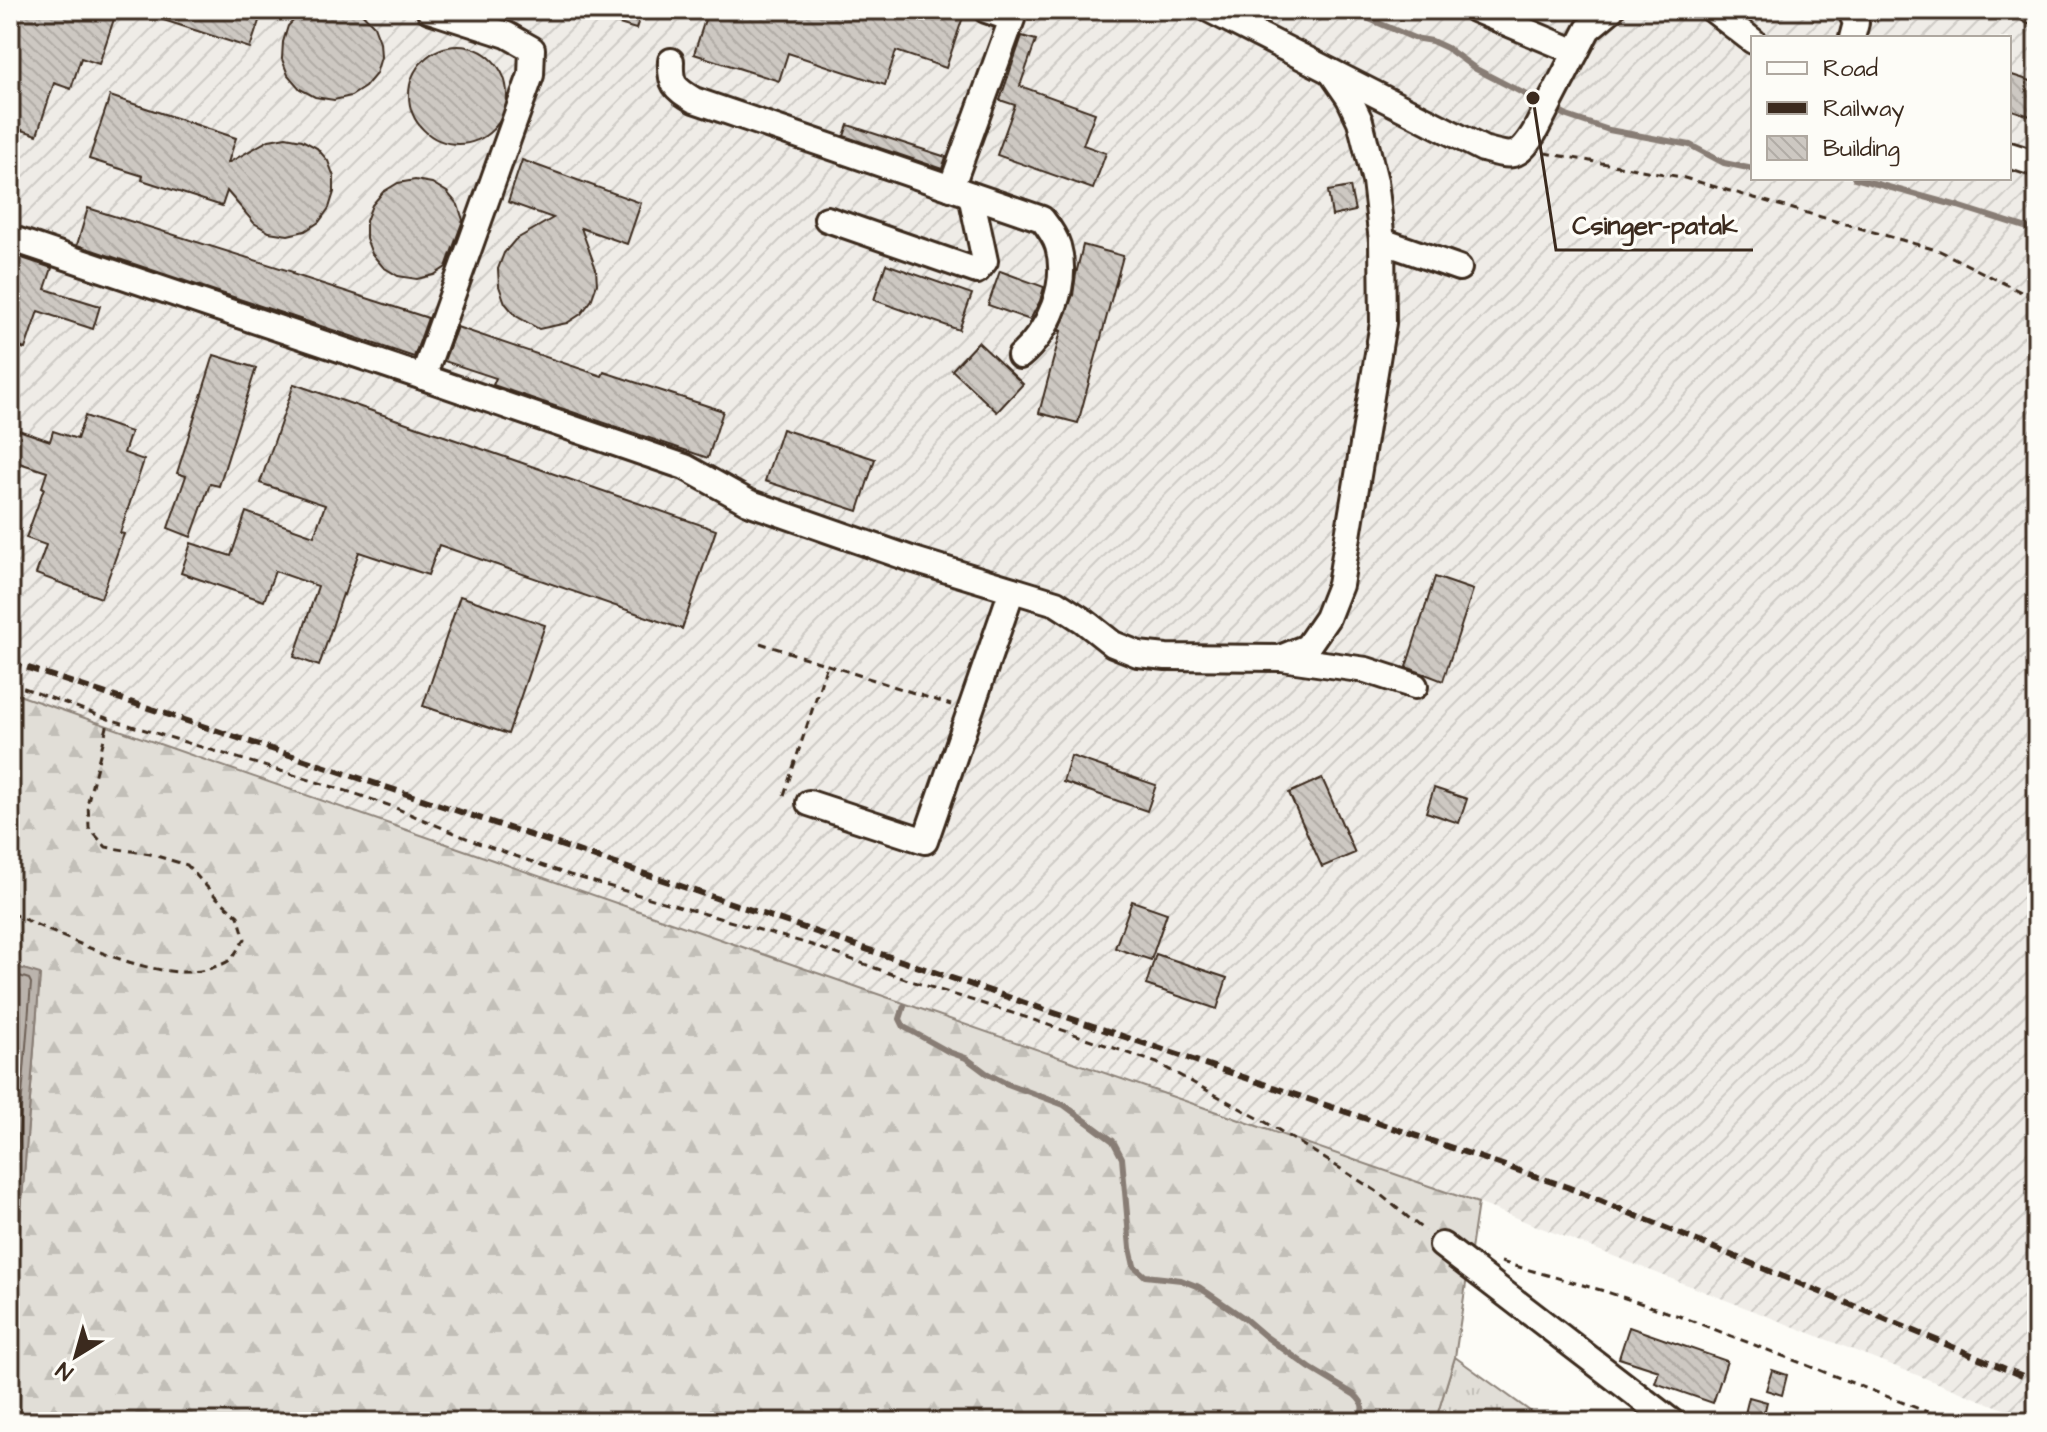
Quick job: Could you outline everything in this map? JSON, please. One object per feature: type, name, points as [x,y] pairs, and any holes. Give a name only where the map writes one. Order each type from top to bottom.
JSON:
[{"type":"street","points":[[423,377],[531,75],[532,49],[507,35],[429,10]]},
{"type":"street","points":[[827,219],[977,271],[985,261],[961,192],[1012,19],[986,10]]},
{"type":"street","points":[[1210,10],[1483,149],[1507,156],[1524,150],[1576,52],[1586,20],[1611,10]]},
{"type":"street","points":[[1476,10],[1576,52]]},
{"type":"street","points":[[1713,10],[1751,39]]},
{"type":"street","points":[[1850,10],[1856,23],[1853,36]]},
{"type":"street","points":[[2031,10],[2037,12]]},
{"type":"street","points":[[671,61],[670,78],[678,90],[694,100],[1042,219],[1059,248],[1057,298],[1048,323],[1031,347],[1020,356]]},
{"type":"street","points":[[1280,658],[1307,647],[1327,618],[1340,585],[1383,323],[1382,241],[1375,181],[1360,121],[1331,72]]},
{"type":"street","points":[[2011,156],[2037,164]]},
{"type":"street","points":[[10,238],[685,467],[748,502],[911,559],[1056,603],[1113,644],[1138,654],[1280,658],[1366,670],[1415,686]]},
{"type":"street","points":[[1382,241],[1459,268]]},
{"type":"street","points":[[809,803],[925,841],[1012,590]]},
{"type":"street","points":[[1442,1245],[1672,1422]]},
{"type":"path","points":[[1524,150],[1681,177],[1940,251],[2037,300]]},
{"type":"path","points":[[760,643],[969,712]]},
{"type":"path","points":[[784,795],[827,665]]},
{"type":"path","points":[[10,683],[109,719],[391,806],[478,843],[570,875],[812,945],[1157,1063],[1267,1123],[1376,1191],[1442,1245]]},
{"type":"path","points":[[10,913],[96,951],[172,972],[204,971],[229,960],[245,939],[238,916],[187,865],[150,854],[106,847],[89,828],[88,801],[109,719]]},
{"type":"path","points":[[1501,1261],[1685,1318],[1953,1422]]},
{"type":"shaded area","points":[[10,10],[2037,10],[2037,1422],[1478,1203],[10,692]]},
{"type":"green space","points":[[10,692],[1478,1203],[1455,1357],[1435,1422],[10,1422],[10,1350],[40,975],[10,965]]},
{"type":"green space","points":[[1455,1357],[1545,1422],[1435,1422]]},
{"type":"water","points":[[10,965],[40,974],[10,1350]]},
{"type":"building","points":[[10,10],[117,10],[99,64],[81,58],[71,89],[54,83],[37,135],[10,126]]},
{"type":"building","points":[[143,10],[235,10],[260,18],[250,48],[142,13]]},
{"type":"building","points":[[304,10],[359,10],[374,26],[381,57],[376,74],[365,87],[351,96],[334,100],[315,97],[300,89],[288,75],[282,59],[283,42],[288,26]]},
{"type":"building","points":[[586,10],[642,10],[636,29],[585,14]]},
{"type":"building","points":[[708,10],[951,10],[964,14],[946,68],[896,51],[885,85],[788,53],[779,81],[694,54]]},
{"type":"building","points":[[1022,36],[1036,40],[1020,86],[1095,113],[1083,145],[1106,153],[1093,189],[997,155],[1015,105],[1000,100]]},
{"type":"building","points":[[458,46],[477,50],[493,60],[503,76],[507,95],[503,114],[493,130],[477,140],[458,144],[439,140],[423,130],[413,114],[409,95],[413,76],[423,60],[439,50]]},
{"type":"building","points":[[2011,75],[2037,83],[2037,106],[2033,117],[2011,110]]},
{"type":"building","points":[[110,96],[236,138],[228,163],[269,140],[286,137],[302,140],[317,148],[328,161],[334,177],[329,208],[319,222],[305,231],[288,235],[269,232],[254,223],[227,191],[222,206],[89,159]]},
{"type":"building","points":[[848,125],[946,157],[942,169],[844,136]]},
{"type":"building","points":[[522,160],[641,203],[627,244],[581,228],[596,269],[597,284],[591,301],[581,314],[567,323],[539,329],[516,316],[505,303],[499,286],[498,269],[504,253],[515,240],[553,218],[508,202]]},
{"type":"building","points":[[415,180],[432,183],[447,192],[458,205],[463,220],[446,267],[434,275],[417,279],[398,276],[383,267],[372,254],[366,238],[366,221],[372,205],[383,192],[398,183]]},
{"type":"building","points":[[1350,187],[1355,211],[1332,216],[1328,191]]},
{"type":"building","points":[[88,208],[428,318],[414,357],[77,245]]},
{"type":"building","points":[[1083,245],[1123,256],[1078,423],[1039,413],[1059,331],[1073,295]]},
{"type":"building","points":[[10,254],[52,268],[45,289],[100,306],[93,329],[38,311],[25,349],[10,344]]},
{"type":"building","points":[[886,264],[972,294],[959,330],[874,300]]},
{"type":"building","points":[[1000,271],[1044,287],[1030,320],[988,305]]},
{"type":"building","points":[[457,327],[602,376],[604,372],[723,411],[708,458],[493,385],[496,378],[444,361]]},
{"type":"building","points":[[978,342],[1023,384],[997,412],[952,370]]},
{"type":"building","points":[[214,355],[256,368],[219,486],[210,484],[191,537],[168,528],[186,476],[177,473]]},
{"type":"building","points":[[294,384],[716,530],[682,629],[439,545],[428,575],[359,552],[319,666],[294,657],[318,586],[275,571],[264,601],[181,573],[191,543],[231,556],[246,512],[314,536],[325,505],[260,483]]},
{"type":"building","points":[[85,416],[131,432],[124,453],[144,460],[120,533],[124,534],[101,598],[36,574],[46,545],[26,538],[47,472],[10,460],[10,427],[50,441],[53,431],[77,439]]},
{"type":"building","points":[[782,429],[875,459],[858,511],[765,481]]},
{"type":"building","points":[[1435,577],[1473,590],[1443,681],[1406,667]]},
{"type":"building","points":[[460,596],[545,625],[508,734],[423,706]]},
{"type":"building","points":[[1071,756],[1156,785],[1147,811],[1063,782]]},
{"type":"building","points":[[1322,778],[1355,853],[1322,867],[1289,793]]},
{"type":"building","points":[[1434,788],[1467,799],[1459,823],[1426,812]]},
{"type":"building","points":[[1132,901],[1167,913],[1151,960],[1115,948]]},
{"type":"building","points":[[1156,954],[1227,978],[1217,1009],[1146,985]]},
{"type":"building","points":[[1629,1327],[1727,1361],[1713,1403],[1655,1383],[1659,1371],[1619,1358]]},
{"type":"building","points":[[1772,1370],[1787,1375],[1782,1395],[1766,1390]]},
{"type":"building","points":[[1749,1397],[1767,1402],[1762,1422],[1743,1422]]},
{"type":"waterway","points":[[1348,10],[1414,38],[1447,48],[1476,69],[1542,103]]},
{"type":"waterway","points":[[1552,108],[1609,130],[1690,145],[1724,163],[1751,169]]},
{"type":"waterway","points":[[1862,180],[2037,231]]},
{"type":"waterway","points":[[904,1006],[900,1019],[904,1027],[966,1058],[1005,1083],[1064,1105],[1113,1141],[1122,1158],[1134,1266],[1145,1276],[1181,1280],[1199,1287],[1310,1368],[1355,1395],[1362,1408],[1358,1422]]},
{"type":"railway","points":[[10,662],[1567,1187],[2037,1382]]},
{"type":"place","name":"Csinger-patak","points":[[1533,98]]}]
